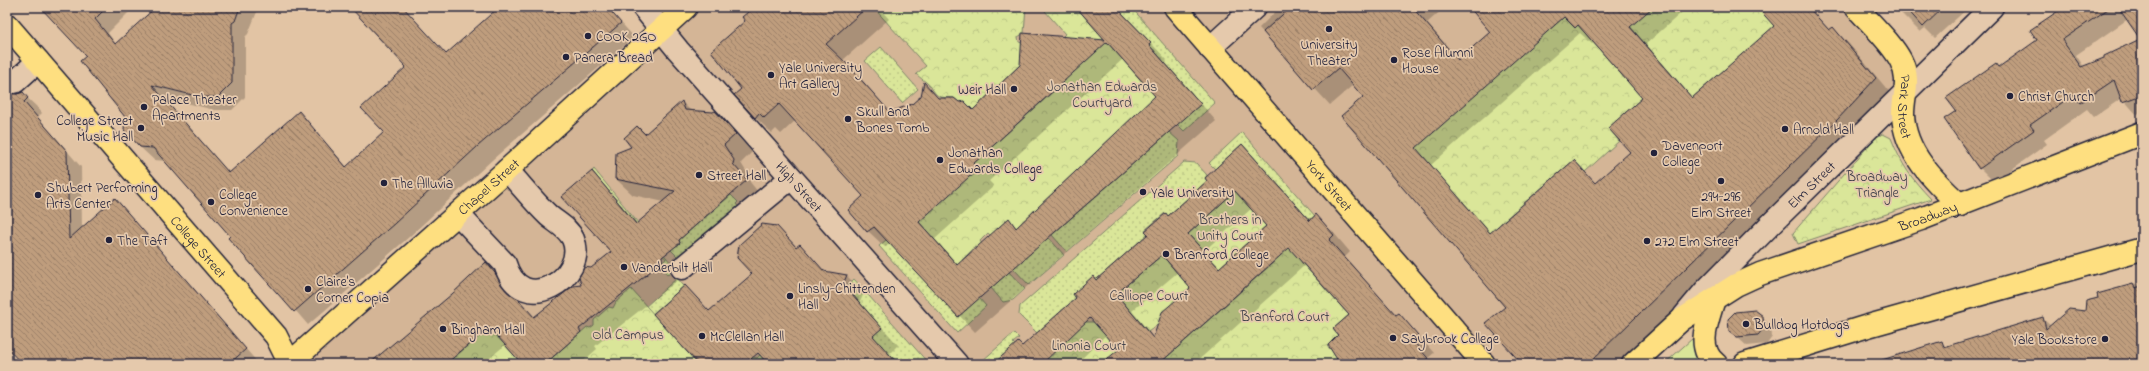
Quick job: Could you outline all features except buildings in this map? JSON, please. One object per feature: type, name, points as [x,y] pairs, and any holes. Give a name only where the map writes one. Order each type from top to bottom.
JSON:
[{"type":"main road","name":"Chapel Street","points":[[290,364],[508,170],[686,7]]},
{"type":"main road","name":"York Street","points":[[1174,7],[1484,364]]},
{"type":"main road","name":"Park Street","points":[[1856,7],[1901,60],[1906,78],[1907,92],[1903,113],[1905,130],[1911,146],[1927,172],[1960,205]]},
{"type":"main road","name":"College Street","points":[[7,26],[276,336],[290,364]]},
{"type":"main road","name":"Broadway","points":[[1681,320],[1714,299],[1760,274],[1960,205],[2142,133]]},
{"type":"main road","points":[[1745,364],[1868,326],[2142,249]]},
{"type":"main road","points":[[1714,299],[1704,336],[1705,347],[1711,360],[1716,364]]},
{"type":"main road","name":"Elm Street","points":[[1633,364],[1681,320]]},
{"type":"street","name":"High Street","points":[[643,7],[661,30],[791,178],[957,364]]},
{"type":"street","points":[[1210,48],[1255,7]]},
{"type":"street","name":"Elm Street","points":[[1681,320],[1705,291],[1733,262],[1992,7]]},
{"type":"street","points":[[15,82],[38,61]]},
{"type":"street","points":[[458,214],[505,264],[508,274],[520,286],[534,292],[547,290],[563,277],[575,261],[576,248],[572,237],[560,224],[547,214],[508,170]]},
{"type":"street","points":[[682,268],[791,178]]},
{"type":"shaded area","name":"Yale University","points":[[686,7],[1856,7],[1906,77],[1633,364],[290,364]]},
{"type":"green space","points":[[873,7],[1026,7],[1024,33],[1018,37],[1019,42],[1024,44],[1024,61],[973,110],[964,101],[959,102],[954,98],[942,97],[936,94],[930,85],[916,74],[926,66]]},
{"type":"green space","name":"Jonathan Edwards Courtyard","points":[[1045,7],[1076,7],[1164,106],[1148,103],[1016,228],[1009,219],[991,236],[988,233],[980,241],[982,244],[977,249],[975,247],[962,260],[977,276],[972,281],[914,217],[966,172],[971,177],[978,170],[973,164],[1066,80],[1055,68],[1061,67],[1063,36],[1065,34],[1045,11]]},
{"type":"green space","points":[[1116,7],[1131,7],[1215,103],[1184,131],[1177,124],[1201,104],[1149,45],[1151,43]]},
{"type":"green space","points":[[1653,7],[1757,7],[1782,20],[1692,98],[1628,24],[1645,9],[1648,11]]},
{"type":"green space","points":[[1564,17],[1575,28],[1578,25],[1642,98],[1609,128],[1619,141],[1585,172],[1574,160],[1501,223],[1493,237],[1414,147]]},
{"type":"green space","points":[[881,47],[918,89],[902,103],[865,61]]},
{"type":"green space","points":[[1169,132],[1179,141],[1178,156],[1067,252],[1052,235]]},
{"type":"green space","points":[[1242,132],[1315,216],[1309,220],[1242,144],[1215,169],[1209,163]]},
{"type":"green space","name":"Broadway Triangle","points":[[1883,134],[1891,138],[1908,171],[1931,199],[1798,244],[1793,233],[1876,137]]},
{"type":"green space","points":[[1184,162],[1196,163],[1207,175],[1205,178],[1207,181],[1168,216],[1165,213],[1145,230],[1148,234],[1096,280],[1093,277],[1073,294],[1076,298],[1037,333],[1019,315],[1020,306]]},
{"type":"green space","points":[[594,169],[675,268],[668,275],[659,265],[666,259],[592,171]]},
{"type":"green space","name":"Brothers in Unity Court","points":[[1235,191],[1266,226],[1219,268],[1188,234]]},
{"type":"green space","points":[[731,195],[738,202],[736,204],[741,210],[683,262],[664,243],[673,243],[677,246],[680,243],[679,240]]},
{"type":"green space","name":"Branford Court","points":[[1289,234],[1302,263],[1349,315],[1333,329],[1338,336],[1327,346],[1332,350],[1373,364],[1345,360],[1340,364],[1159,364],[1274,262]]},
{"type":"green space","points":[[1048,237],[1064,255],[1029,285],[1013,268]]},
{"type":"green space","points":[[886,240],[979,298],[986,306],[957,333],[879,246]]},
{"type":"green space","name":"Calliope Court","points":[[1162,255],[1196,295],[1148,332],[1116,294]]},
{"type":"green space","points":[[1009,272],[1025,289],[1013,300],[1003,302],[991,288]]},
{"type":"green space","points":[[677,278],[684,286],[650,316],[644,308]]},
{"type":"green space","points":[[854,279],[929,364],[890,364],[873,336],[881,328],[846,287]]},
{"type":"green space","name":"Old Campus","points":[[631,289],[698,364],[545,364],[587,327],[590,328],[594,325],[594,320],[609,307],[613,308],[616,302]]},
{"type":"green space","name":"Linonia Court","points":[[1085,322],[1094,322],[1123,356],[1113,363],[1108,358],[1101,364],[1046,364],[1044,361]]},
{"type":"green space","points":[[489,327],[522,364],[433,364],[456,356]]},
{"type":"green space","points":[[1014,333],[1019,338],[1013,343],[1015,345],[996,364],[984,364],[982,361]]},
{"type":"green space","points":[[1693,338],[1700,363],[1664,364]]},
{"type":"green space","points":[[760,355],[768,364],[746,364],[753,357],[757,358]]},
{"type":"place","name":"University Theater","points":[[1329,29]]},
{"type":"place","name":"COOK 2GO","points":[[588,36]]},
{"type":"place","name":"Panera Bread","points":[[566,57]]},
{"type":"place","name":"Rose Alumni House","points":[[1394,60]]},
{"type":"place","name":"Yale University Art Gallery","points":[[771,75]]},
{"type":"place","name":"Weir Hall","points":[[1014,89]]},
{"type":"place","name":"Christ Church","points":[[2010,96]]},
{"type":"place","name":"Palace Theater Apartments","points":[[144,107]]},
{"type":"place","name":"Skull and Bones Tomb","points":[[848,119]]},
{"type":"place","name":"College Street Music Hall","points":[[141,128]]},
{"type":"place","name":"Arnold Hall","points":[[1785,129]]},
{"type":"place","name":"Davenport College","points":[[1654,153]]},
{"type":"place","name":"Jonathan Edwards College","points":[[940,160]]},
{"type":"place","name":"Street Hall","points":[[699,175]]},
{"type":"place","name":"294-296 Elm Street","points":[[1721,181]]},
{"type":"place","name":"The Alluvia","points":[[384,183]]},
{"type":"place","name":"Yale University","points":[[1143,192]]},
{"type":"place","name":"Shubert Performing Arts Center","points":[[38,195]]},
{"type":"place","name":"College Convenience","points":[[211,202]]},
{"type":"place","name":"The Taft","points":[[109,240]]},
{"type":"place","name":"272 Elm Street","points":[[1647,241]]},
{"type":"place","name":"Branford College","points":[[1166,254]]},
{"type":"place","name":"Vanderbilt Hall","points":[[624,267]]},
{"type":"place","name":"Claire's Corner Copia","points":[[308,289]]},
{"type":"place","name":"Linsly-Chittenden Hall","points":[[790,296]]},
{"type":"place","name":"Bulldog Hotdogs","points":[[1746,324]]},
{"type":"place","name":"Bingham Hall","points":[[443,329]]},
{"type":"place","name":"McClellan Hall","points":[[702,336]]},
{"type":"place","name":"Saybrook College","points":[[1393,338]]},
{"type":"place","name":"Yale Bookstore","points":[[2105,339]]}]
